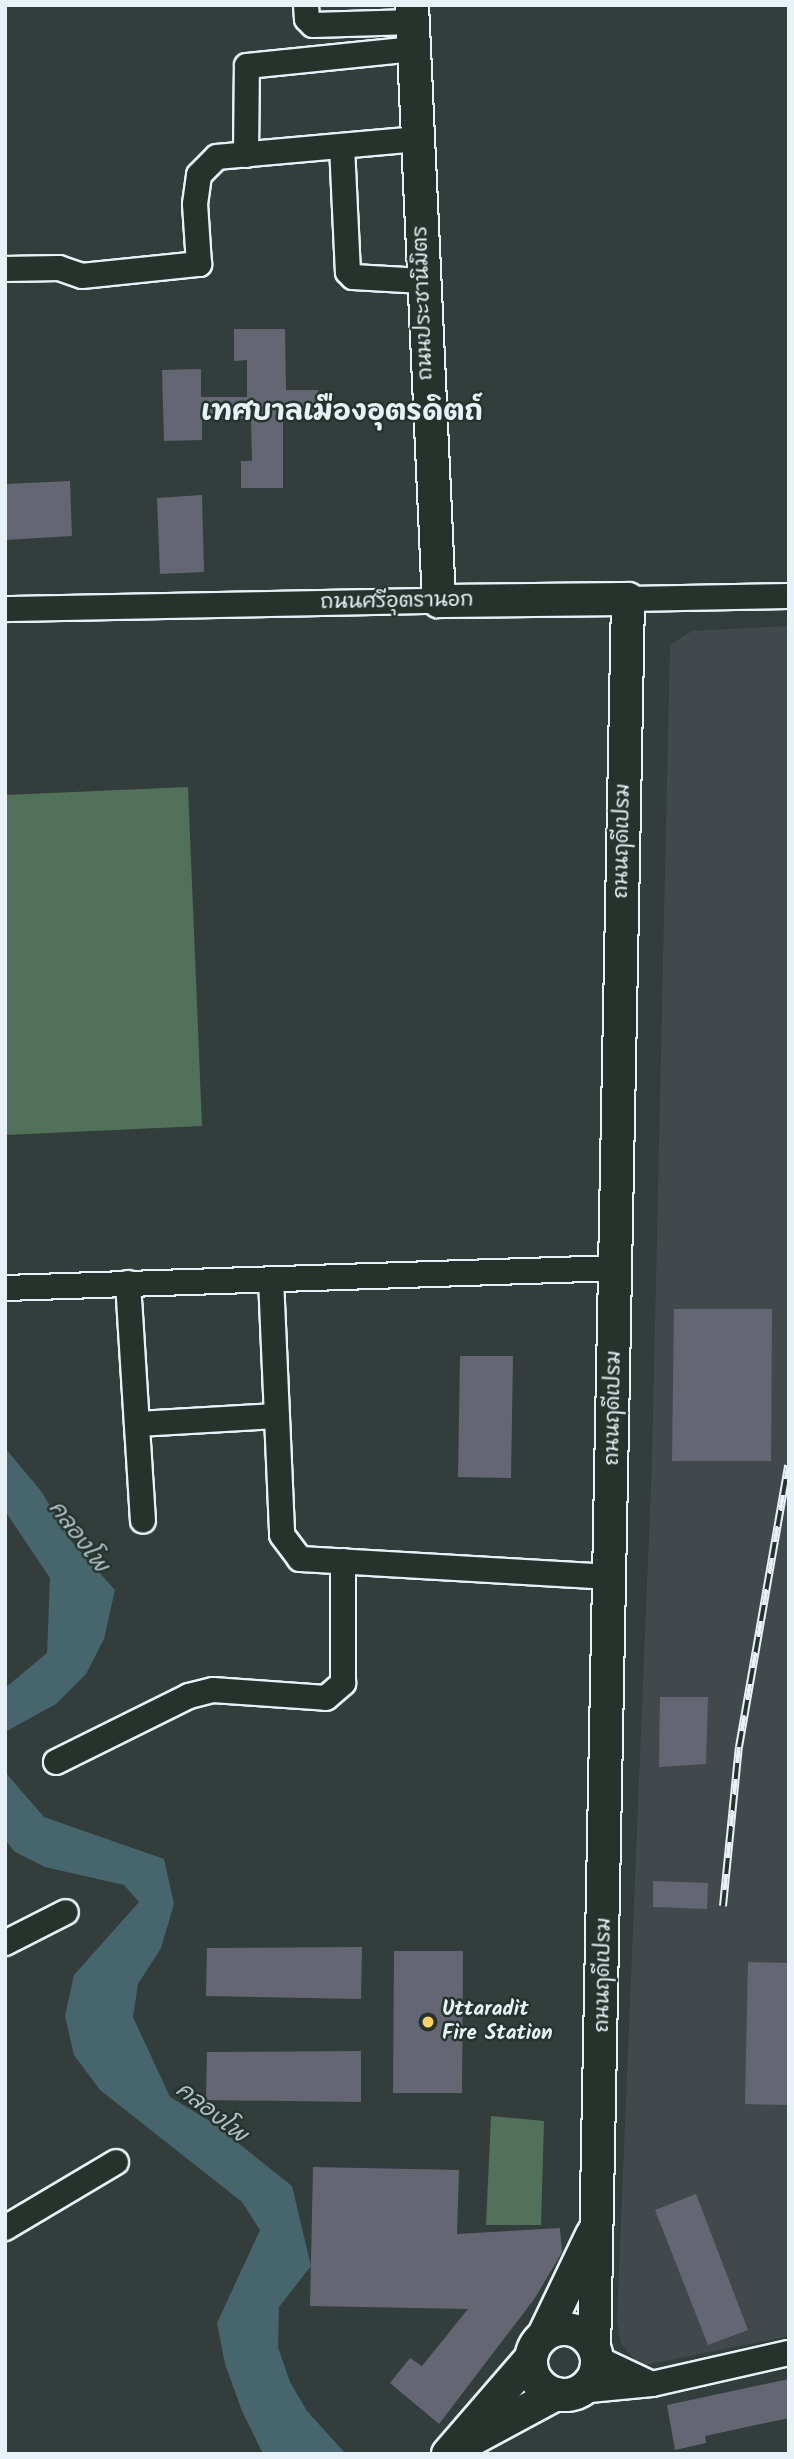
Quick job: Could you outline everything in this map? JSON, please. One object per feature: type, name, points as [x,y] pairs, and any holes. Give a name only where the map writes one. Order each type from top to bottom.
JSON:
[{"type":"main road","name":"ถนนประชานิมิตร","points":[[413,25],[439,601]]},
{"type":"main road","name":"ถนนศรีอุตรานอก","points":[[439,601],[628,599]]},
{"type":"main road","name":"ถนนฤดีเปรม","points":[[595,2353],[628,599]]},
{"type":"main road","name":"ถนนฤดีเปรม","points":[[448,2454],[537,2346],[599,2217]]},
{"type":"main road","points":[[448,2454],[567,2393],[596,2372],[595,2353],[572,2330],[537,2346],[537,2381],[567,2393]]},
{"type":"street","points":[[306,5],[307,19],[313,25],[413,25]]},
{"type":"street","points":[[246,155],[247,66],[413,25]]},
{"type":"street","points":[[5,270],[59,268],[82,276],[199,264],[195,204],[199,175],[217,157],[417,139]]},
{"type":"street","points":[[342,146],[348,272],[353,277],[423,281]]},
{"type":"street","name":"ถนนศรีอุตรานอก","points":[[628,599],[789,596]]},
{"type":"street","name":"ถนนศรีอุตรานอก","points":[[5,610],[439,601]]},
{"type":"street","points":[[5,1288],[616,1268]]},
{"type":"street","points":[[271,1279],[282,1535],[300,1559],[611,1577]]},
{"type":"street","points":[[128,1283],[143,1521]]},
{"type":"street","points":[[137,1424],[277,1416]]},
{"type":"street","points":[[56,1762],[189,1696],[213,1690],[326,1698],[343,1683],[343,1561]]},
{"type":"street","points":[[5,1943],[66,1912]]},
{"type":"street","points":[[5,2228],[116,2162]]},
{"type":"street","points":[[595,2353],[652,2384]]},
{"type":"street","points":[[567,2393],[652,2384],[789,2353]]},
{"type":"shaded area","points":[[789,626],[789,2336],[640,2366],[621,2344],[617,2321],[652,1461],[670,645],[692,631]]},
{"type":"green space","points":[[188,787],[202,1126],[5,1135],[5,795]]},
{"type":"green space","points":[[491,2116],[544,2121],[541,2225],[486,2225]]},
{"type":"water","points":[[5,1448],[41,1491],[72,1542],[115,1590],[104,1639],[86,1674],[56,1704],[5,1732],[5,1688],[47,1653],[50,1578],[5,1511]]},
{"type":"water","points":[[5,1772],[44,1817],[164,1859],[174,1904],[161,1948],[138,1984],[133,2017],[170,2097],[213,2123],[292,2186],[311,2266],[279,2307],[278,2347],[290,2382],[307,2411],[346,2454],[263,2454],[242,2411],[225,2364],[217,2323],[260,2230],[242,2202],[100,2090],[74,2055],[65,2016],[74,1975],[139,1902],[124,1885],[45,1867],[15,1852],[5,1840]]},
{"type":"building","points":[[234,329],[285,329],[286,390],[318,390],[319,419],[283,420],[283,488],[241,488],[241,461],[252,461],[251,419],[202,419],[202,440],[164,441],[162,370],[201,369],[201,397],[247,397],[247,360],[234,361]]},
{"type":"building","points":[[70,481],[72,536],[5,540],[5,484]]},
{"type":"building","points":[[202,495],[204,572],[160,574],[157,498]]},
{"type":"building","points":[[674,1309],[772,1309],[771,1461],[672,1461]]},
{"type":"building","points":[[460,1356],[513,1356],[511,1478],[458,1477]]},
{"type":"building","points":[[660,1697],[708,1697],[706,1764],[659,1767]]},
{"type":"building","points":[[653,1881],[708,1883],[707,1909],[653,1907]]},
{"type":"building","points":[[362,1947],[361,1999],[206,1996],[207,1948]]},
{"type":"building","name":"Uttaradit Fire Station","points":[[394,1951],[463,1951],[462,2093],[393,2093]]},
{"type":"building","points":[[748,1962],[789,1963],[789,2105],[745,2104]]},
{"type":"building","points":[[361,2051],[361,2102],[206,2100],[207,2052]]},
{"type":"building","points":[[313,2167],[459,2170],[457,2234],[560,2228],[562,2252],[535,2298],[439,2424],[390,2383],[410,2358],[422,2366],[468,2309],[310,2306]]},
{"type":"building","points":[[696,2194],[748,2330],[708,2345],[655,2210]]},
{"type":"building","points":[[789,2379],[789,2418],[705,2436],[706,2443],[675,2450],[667,2405]]},
{"type":"railway","points":[[723,1906],[739,1747],[788,1465]]},
{"type":"place","name":"Uttaradit Fire Station","points":[[428,2022]]},
{"type":"district","name":"เทศบาลเมืองอุตรดิตถ์","points":[[342,413]]},
{"type":"water label","name":"คลองโพ","points":[[78,1537]]},
{"type":"water label","name":"คลองโพ","points":[[211,2113]]}]
